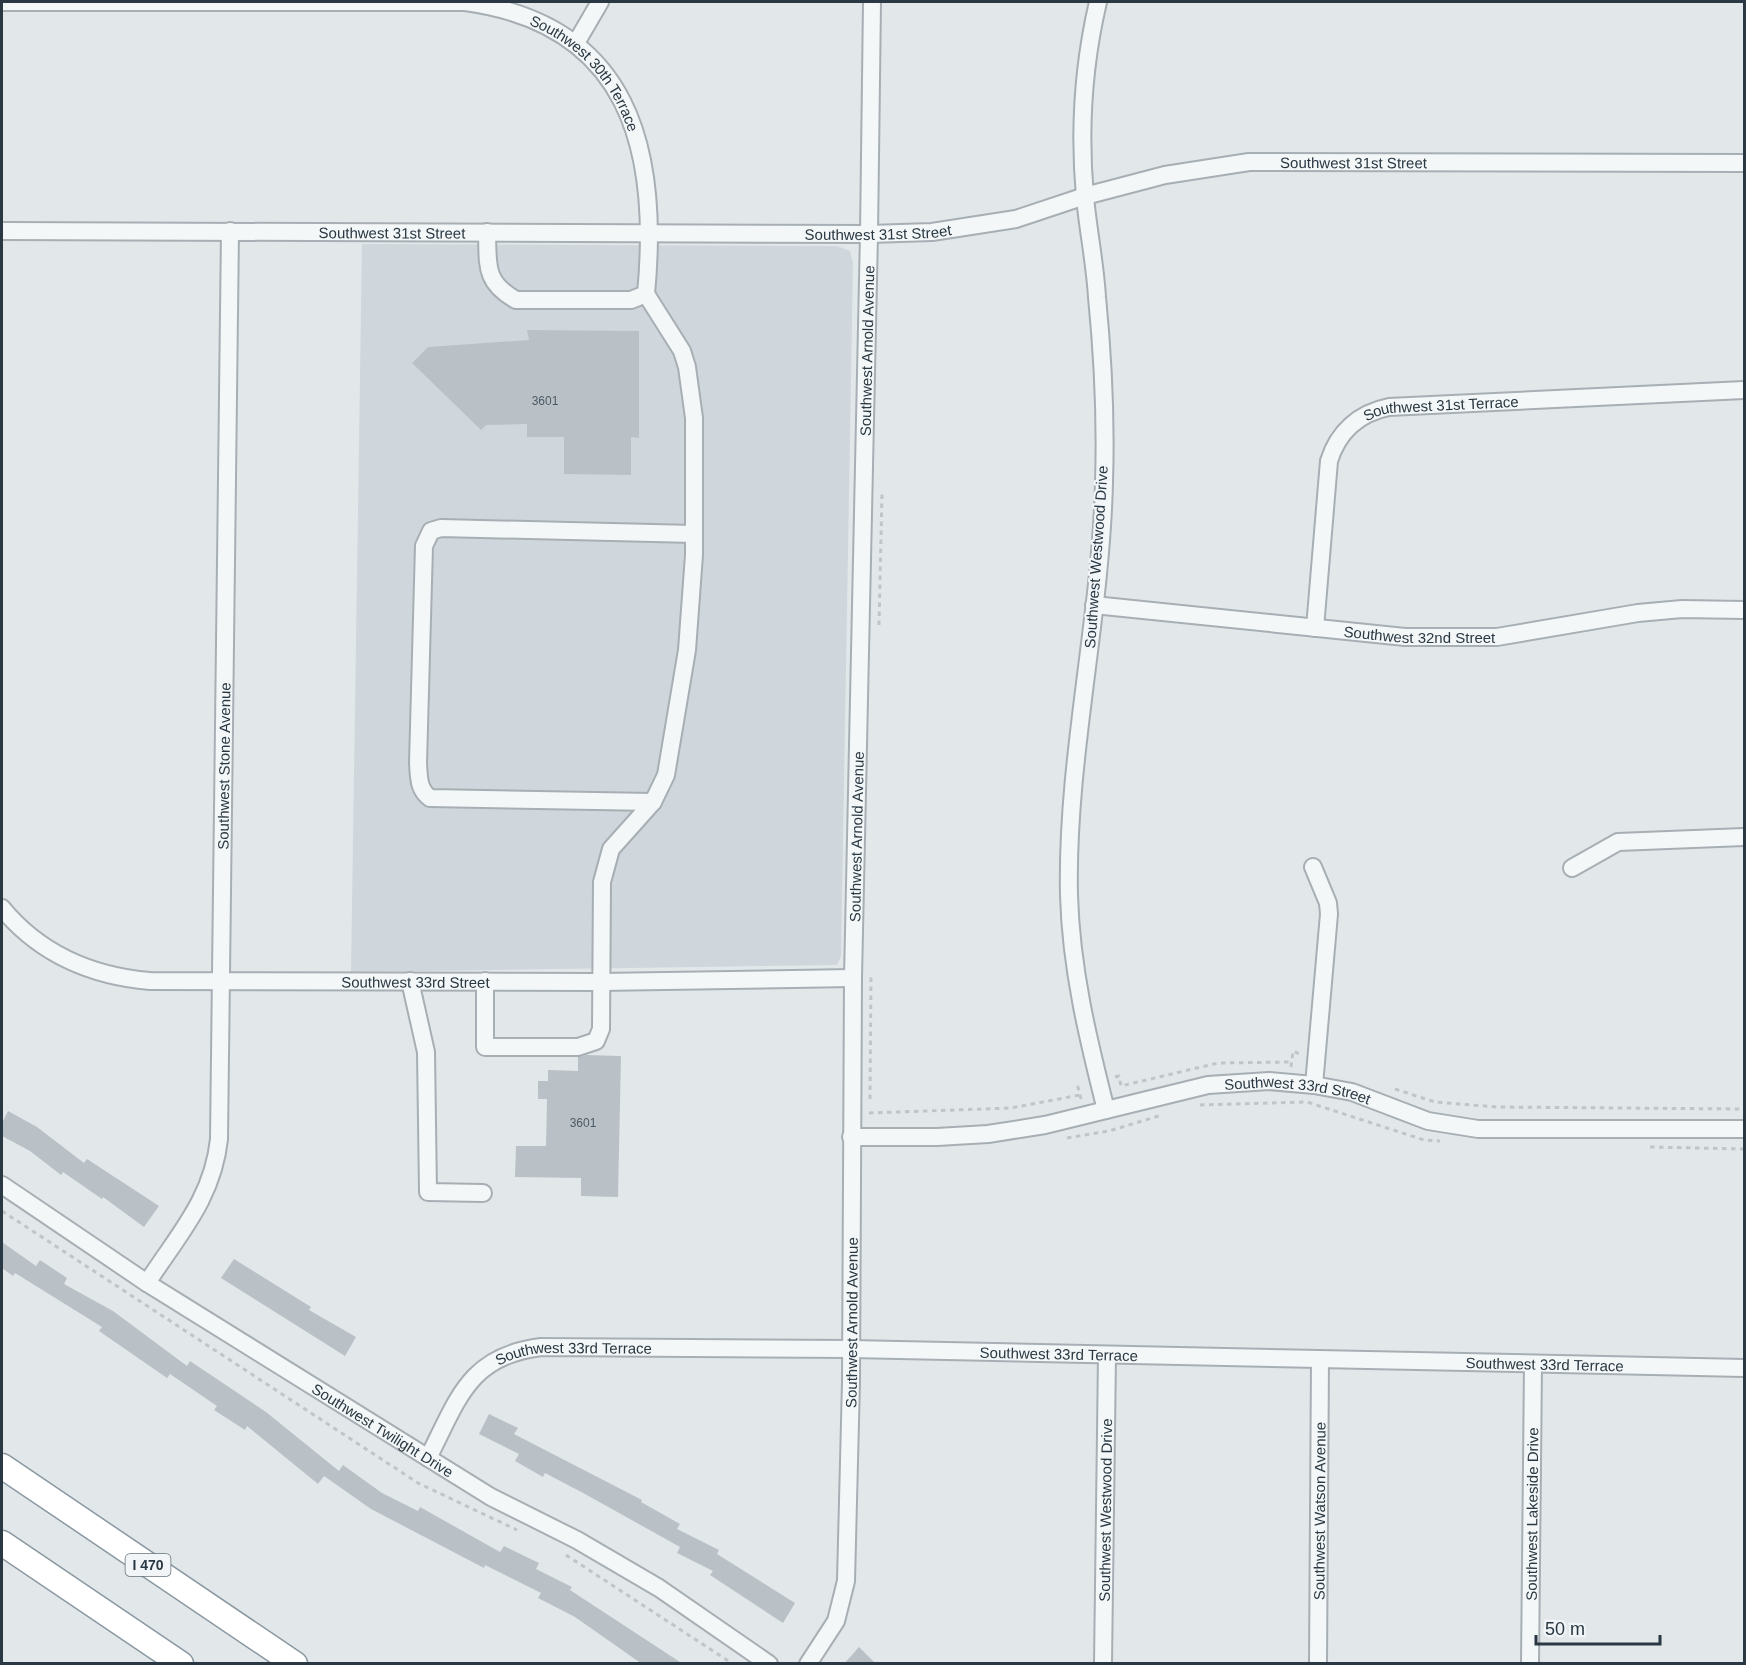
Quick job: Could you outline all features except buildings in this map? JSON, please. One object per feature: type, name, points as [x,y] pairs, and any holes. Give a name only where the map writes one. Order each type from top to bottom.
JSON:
[{"type":"highway","name":"I 470","points":[[2,1466],[295,1664]]},
{"type":"highway","points":[[2,1543],[181,1664]]},
{"type":"street","name":"Southwest 30th Terrace","points":[[2,2],[465,2],[495,6],[551,26],[576,43],[603,71],[630,115],[641,147],[650,232],[646,294]]},
{"type":"street","points":[[576,43],[600,2]]},
{"type":"street","name":"Southwest Arnold Avenue","points":[[808,1664],[836,1621],[846,1581],[851,1349],[853,978],[872,2]]},
{"type":"street","name":"Southwest Westwood Drive","points":[[1098,2],[1086,62],[1083,101],[1085,196],[1097,296],[1103,383],[1104,482],[1094,605],[1071,825],[1069,895],[1074,964],[1085,1027],[1106,1110]]},
{"type":"street","name":"Southwest 31st Street","points":[[2,231],[869,234],[932,232],[1016,219],[1085,196],[1165,175],[1249,162],[1744,163]]},
{"type":"street","name":"Southwest Stone Avenue","points":[[147,1283],[200,1204],[212,1178],[219,1139],[230,231]]},
{"type":"street","points":[[485,981],[485,1047],[578,1047],[596,1041],[601,1029],[602,882],[611,849],[653,801],[666,775],[687,650],[694,534],[694,418],[687,367],[682,351],[646,294],[631,300],[516,300],[501,291],[489,276],[487,232]]},
{"type":"street","name":"Southwest 31st Terrace","points":[[1315,628],[1329,461],[1338,440],[1358,418],[1389,407],[1744,390]]},
{"type":"street","points":[[653,801],[430,798],[426,795],[420,787],[418,763],[424,546],[431,531],[441,528],[694,534]]},
{"type":"street","name":"Southwest 32nd Street","points":[[1094,605],[1405,637],[1497,638],[1638,613],[1683,609],[1744,610]]},
{"type":"street","points":[[1572,868],[1618,843],[1744,837]]},
{"type":"street","points":[[1313,867],[1328,903],[1329,914],[1314,1084]]},
{"type":"street","name":"Southwest 33rd Street","points":[[2,908],[16,924],[45,948],[93,971],[150,981],[600,982],[853,978]]},
{"type":"street","points":[[410,981],[426,1052],[428,1192],[483,1193]]},
{"type":"street","name":"Southwest 33rd Street","points":[[851,1137],[937,1137],[988,1134],[1045,1125],[1208,1085],[1269,1081],[1314,1084],[1352,1092],[1428,1121],[1478,1129],[1744,1129]]},
{"type":"street","name":"Southwest Twilight Drive","points":[[2,1185],[147,1283],[491,1497],[577,1540],[639,1575],[769,1664]]},
{"type":"street","name":"Southwest 33rd Terrace","points":[[428,1458],[463,1391],[476,1374],[487,1365],[518,1350],[541,1347],[851,1349],[1744,1368]]},
{"type":"street","name":"Southwest Westwood Drive","points":[[1103,1664],[1107,1355]]},
{"type":"street","name":"Southwest Watson Avenue","points":[[1318,1664],[1320,1360]]},
{"type":"street","name":"Southwest Lakeside Drive","points":[[1530,1664],[1533,1364]]},
{"type":"path","points":[[1291,1069],[1293,1051],[1316,1062]]},
{"type":"path","points":[[1393,1089],[1435,1102],[1497,1107],[1744,1109]]},
{"type":"path","points":[[869,1113],[1011,1108],[1080,1095]]},
{"type":"path","points":[[1195,1105],[1307,1102],[1424,1140],[1447,1141]]},
{"type":"path","points":[[1058,1140],[1109,1131],[1162,1115]]},
{"type":"path","points":[[1642,1147],[1744,1149]]},
{"type":"shaded area","points":[[362,244],[837,246],[850,251],[853,263],[841,956],[837,965],[351,972]]}]
